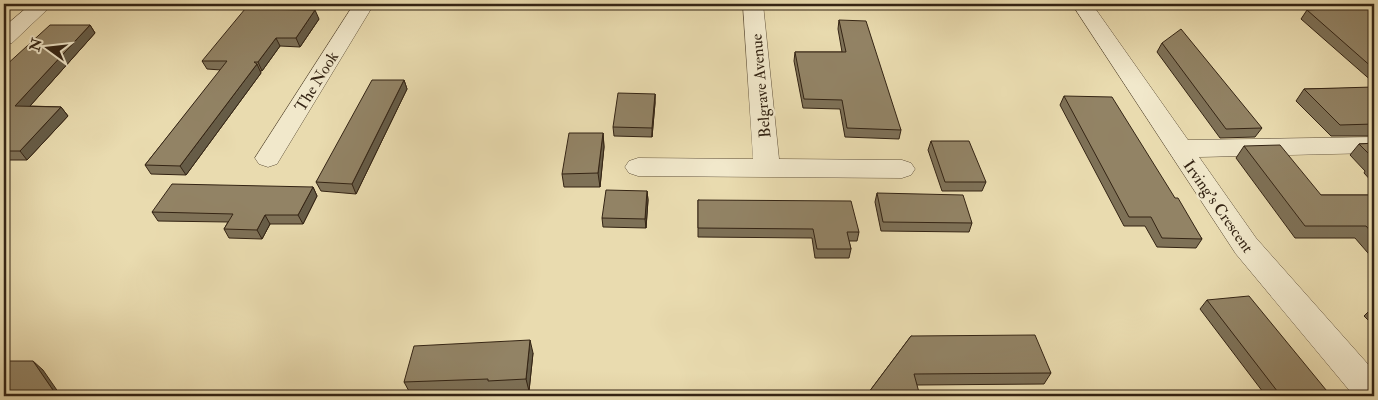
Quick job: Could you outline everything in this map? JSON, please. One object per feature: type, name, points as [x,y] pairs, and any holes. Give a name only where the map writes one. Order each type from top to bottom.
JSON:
[{"type":"street","points":[[4,38],[43,4]]},
{"type":"street","name":"The Nook","points":[[268,158],[364,4]]},
{"type":"street","name":"Belgrave Avenue","points":[[753,4],[768,168]]},
{"type":"street","name":"Irving's Crescent","points":[[1082,4],[1246,246],[1374,395]]},
{"type":"street","points":[[1179,149],[1374,145]]},
{"type":"street","points":[[638,167],[902,169]]},
{"type":"building","points":[[1374,6],[1374,69],[1307,10]]},
{"type":"building","points":[[245,9],[315,10],[296,38],[276,38],[258,62],[254,62],[257,64],[180,166],[145,165],[227,61],[202,61]]},
{"type":"building","points":[[839,20],[866,21],[901,130],[847,128],[842,100],[804,99],[795,52],[846,52]]},
{"type":"building","points":[[50,25],[90,25],[15,106],[61,107],[20,151],[4,151],[4,67]]},
{"type":"building","points":[[1181,29],[1262,128],[1226,129],[1162,43]]},
{"type":"building","points":[[372,80],[404,80],[352,184],[316,182]]},
{"type":"building","points":[[1373,87],[1374,124],[1340,125],[1304,89]]},
{"type":"building","points":[[618,93],[655,94],[652,128],[613,127]]},
{"type":"building","points":[[1064,96],[1112,97],[1175,198],[1178,198],[1202,239],[1162,238],[1151,217],[1129,217]]},
{"type":"building","points":[[569,133],[603,133],[598,173],[562,174]]},
{"type":"building","points":[[931,141],[969,141],[986,182],[945,182]]},
{"type":"building","points":[[1374,143],[1374,159],[1359,144]]},
{"type":"building","points":[[1280,145],[1321,195],[1374,195],[1374,235],[1366,226],[1305,226],[1244,146]]},
{"type":"building","points":[[172,184],[313,187],[298,215],[265,215],[257,230],[224,229],[233,214],[152,212]]},
{"type":"building","points":[[606,190],[647,191],[645,219],[602,218]]},
{"type":"building","points":[[877,193],[963,195],[972,223],[883,222]]},
{"type":"building","points":[[698,200],[851,201],[859,232],[847,232],[851,249],[817,249],[813,229],[698,228]]},
{"type":"building","points":[[1249,296],[1331,396],[1281,396],[1207,300]]},
{"type":"building","points":[[1035,335],[1051,373],[914,374],[920,396],[866,396],[911,336]]},
{"type":"building","points":[[530,340],[526,379],[404,382],[414,346]]},
{"type":"building","points":[[4,361],[33,361],[57,396],[4,396]]},
{"type":"building","points":[[1081,391],[1124,392],[1126,396],[1083,396]]},
{"type":"building","points":[[590,394],[590,396],[543,396],[543,395]]}]
